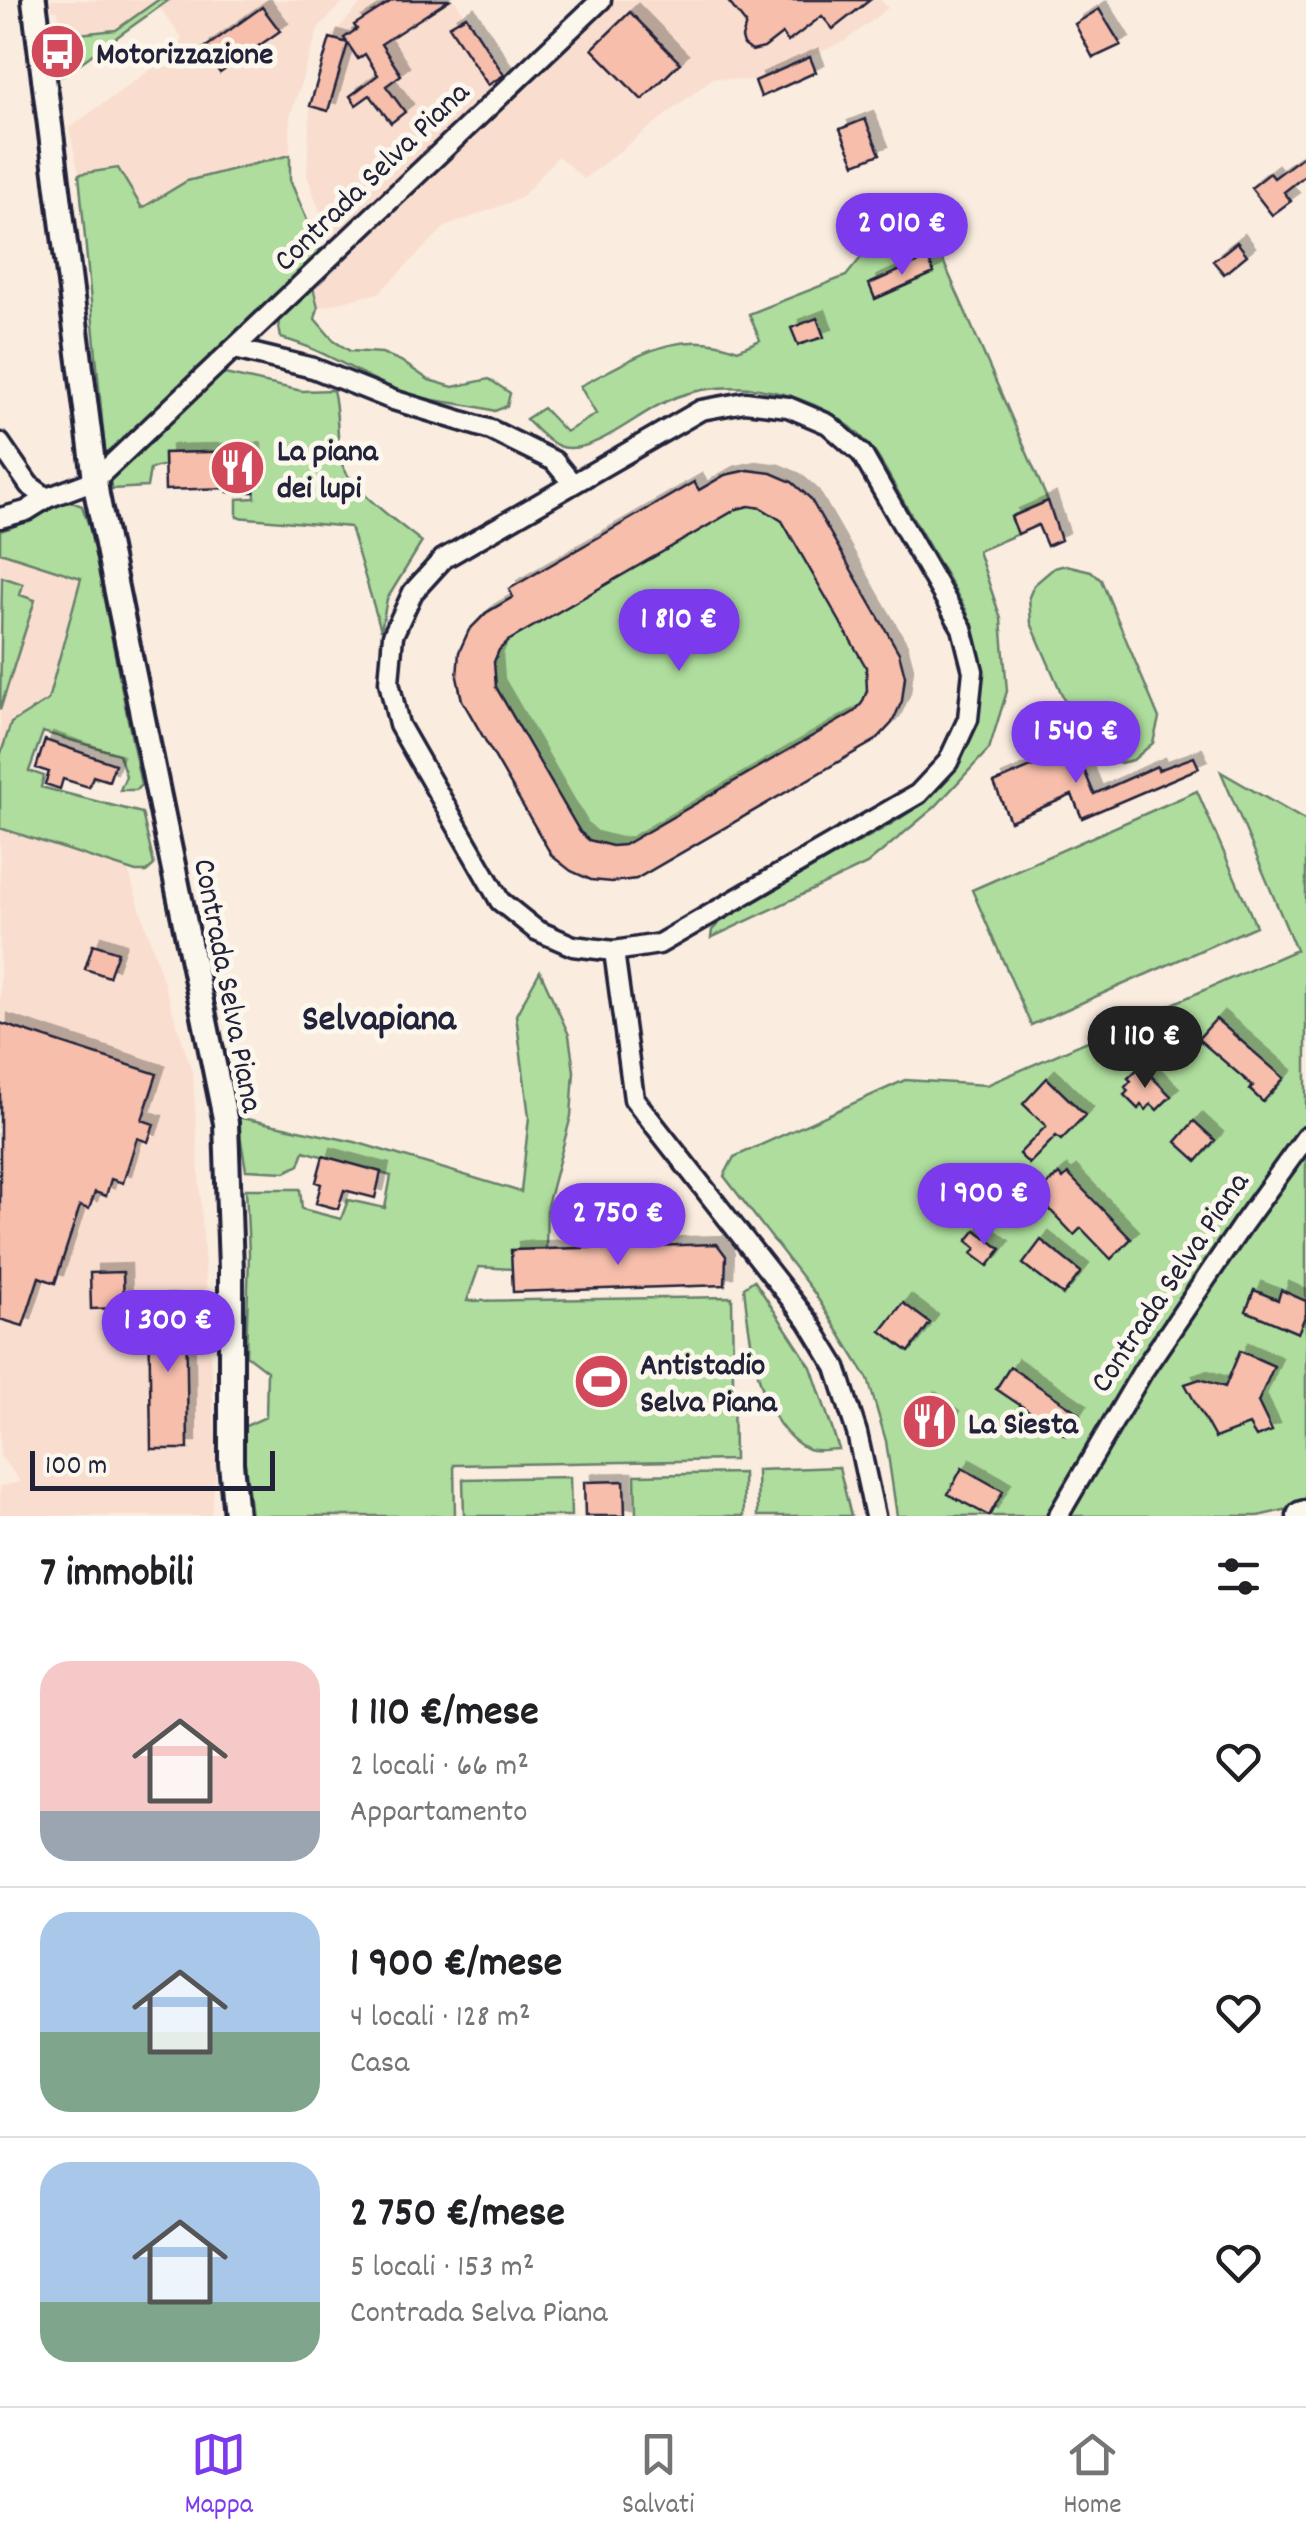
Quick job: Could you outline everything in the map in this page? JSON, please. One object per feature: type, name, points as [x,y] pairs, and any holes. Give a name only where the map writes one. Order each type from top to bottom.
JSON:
[{"type":"street","name":"Contrada Selva Piana","points":[[34,0],[95,480],[226,1123],[231,1464],[236,1514]]},
{"type":"street","name":"Contrada Selva Piana","points":[[95,480],[601,0]]},
{"type":"street","points":[[235,349],[313,368],[393,400],[492,430],[554,460],[573,484]]},
{"type":"street","points":[[745,402],[788,407],[828,424],[862,454],[962,628],[973,671],[968,718],[948,762],[918,794],[659,944],[614,950],[573,946],[536,930],[500,901],[399,726],[388,682],[393,635],[412,592],[444,559],[573,484],[701,410],[745,402]]},
{"type":"street","points":[[0,443],[28,485],[47,498]]},
{"type":"street","points":[[0,518],[26,512],[47,498],[95,480]]},
{"type":"street","points":[[614,950],[634,1099],[808,1320],[836,1368],[857,1433],[876,1516]]},
{"type":"street","name":"Contrada Selva Piana","points":[[1058,1516],[1143,1371],[1242,1224],[1306,1138]]},
{"type":"shaded area","points":[[51,0],[345,0],[319,27],[290,117],[290,155],[187,181],[142,209],[118,168],[79,174],[69,128],[175,52],[182,38],[159,7],[62,76],[58,10],[52,10]]},
{"type":"shaded area","points":[[364,0],[455,0],[518,90],[615,0],[881,0],[888,8],[845,41],[755,81],[713,78],[584,179],[558,156],[521,198],[445,227],[379,293],[318,308],[313,287],[344,257],[330,241],[307,175],[310,106],[330,38]]},
{"type":"shaded area","points":[[0,552],[81,577],[48,700],[11,723],[0,756],[0,710],[35,601],[19,595],[23,584],[1,577],[0,581]]},
{"type":"shaded area","points":[[0,828],[127,867],[193,1075],[217,1462],[211,1516],[0,1516],[0,1486],[21,1482],[0,1456]]},
{"type":"green space","points":[[158,0],[169,0],[62,76],[59,36],[116,30]]},
{"type":"green space","points":[[290,155],[290,180],[321,253],[123,446],[113,452],[105,451],[79,174],[118,168],[142,208],[187,181]]},
{"type":"green space","points":[[927,224],[1048,501],[1012,516],[1018,534],[978,551],[1001,619],[1007,691],[989,749],[935,807],[867,864],[711,938],[712,930],[720,922],[896,821],[945,780],[960,758],[977,712],[979,661],[966,610],[874,451],[850,426],[801,399],[746,388],[690,393],[654,407],[593,443],[569,448],[551,442],[526,419],[543,408],[566,432],[596,414],[580,386],[637,356],[695,342],[738,350],[760,340],[749,314],[846,276],[869,248]]},
{"type":"green space","points":[[313,287],[318,308],[315,319],[334,341],[350,351],[382,353],[429,380],[453,387],[489,379],[510,393],[507,406],[495,411],[411,395],[281,338],[278,321]]},
{"type":"green space","points":[[220,373],[302,391],[333,390],[339,451],[345,471],[375,504],[422,542],[387,599],[381,630],[350,527],[237,517],[237,499],[255,498],[253,451],[164,453],[164,465],[150,469],[147,487],[112,489],[109,476]]},
{"type":"green space","points":[[748,470],[905,676],[896,711],[876,740],[636,879],[601,880],[581,874],[552,856],[462,700],[458,675],[464,643],[485,613],[725,475]]},
{"type":"green space","points":[[72,502],[82,506],[90,529],[141,785],[136,790],[120,790],[126,776],[119,754],[43,732],[29,771],[44,776],[41,787],[142,813],[154,865],[146,872],[0,828],[0,756],[11,723],[48,700],[81,578],[0,552],[0,531]]},
{"type":"green space","points":[[1066,565],[1091,571],[1101,580],[1159,718],[1153,743],[1133,760],[1120,763],[1095,757],[1085,748],[1031,623],[1029,597],[1034,585],[1054,568]]},
{"type":"green space","points":[[2,577],[23,584],[20,595],[35,600],[0,710]]},
{"type":"green space","points":[[1221,772],[1306,821],[1306,1505],[1258,1516],[897,1516],[886,1441],[868,1379],[815,1294],[724,1176],[734,1157],[905,1080],[987,1085],[1296,950]]},
{"type":"green space","points":[[1197,791],[1256,926],[1031,1025],[972,890]]},
{"type":"green space","points":[[540,971],[569,1035],[574,1071],[571,1116],[547,1206],[546,1249],[512,1251],[512,1269],[479,1267],[467,1301],[732,1297],[734,1460],[454,1465],[455,1516],[251,1516],[241,1428],[266,1417],[267,1371],[246,1355],[246,1189],[300,1189],[302,1209],[341,1219],[348,1200],[385,1208],[391,1176],[304,1151],[299,1165],[285,1172],[246,1170],[237,1117],[355,1142],[521,1192],[529,1117],[516,1015]]},
{"type":"green space","points":[[754,1280],[811,1367],[839,1449],[808,1449],[777,1421],[759,1377],[749,1329],[744,1287]]},
{"type":"green space","points":[[839,1467],[851,1516],[758,1516],[757,1470]]},
{"type":"green space","points":[[743,1473],[744,1516],[636,1516],[635,1475]]},
{"type":"green space","points":[[570,1477],[571,1516],[464,1516],[463,1479]]},
{"type":"building","points":[[393,0],[449,0],[381,44],[401,75],[386,86],[405,112],[391,123],[370,95],[356,105],[350,96],[378,75],[365,54],[358,59],[344,38],[357,29],[354,25]]},
{"type":"building","points":[[727,0],[870,0],[833,29],[822,16],[788,42],[782,34],[764,48],[752,51],[742,38],[746,24]]},
{"type":"building","points":[[262,7],[280,31],[220,73],[203,49]]},
{"type":"building","points":[[1099,9],[1121,45],[1093,58],[1075,24]]},
{"type":"building","points":[[630,12],[680,63],[642,100],[592,49]]},
{"type":"building","points":[[466,16],[504,75],[488,85],[449,26]]},
{"type":"building","points":[[330,38],[348,43],[328,111],[310,106]]},
{"type":"building","points":[[810,57],[816,72],[761,97],[755,81]]},
{"type":"building","points":[[865,119],[880,154],[855,164],[840,129]]},
{"type":"building","points":[[1306,154],[1306,175],[1284,192],[1291,201],[1272,215],[1251,188],[1270,173],[1274,178]]},
{"type":"building","points":[[1237,242],[1247,255],[1224,274],[1213,261]]},
{"type":"building","points":[[928,258],[934,273],[875,299],[869,284]]},
{"type":"building","points":[[817,318],[824,337],[798,345],[791,328]]},
{"type":"building","points":[[253,451],[254,492],[228,492],[228,488],[165,490],[164,453]]},
{"type":"building","points":[[748,470],[771,473],[792,482],[810,498],[899,653],[905,676],[902,701],[892,723],[876,740],[636,879],[591,880],[552,856],[462,700],[457,677],[459,652],[469,630],[486,613],[513,597],[509,589],[694,482],[699,490],[725,475]],"holes":[[[761,508],[782,521],[866,667],[867,691],[862,703],[854,712],[624,845],[589,840],[580,832],[496,687],[494,662],[499,650],[508,641],[737,509]]]},
{"type":"building","points":[[1048,501],[1061,540],[1047,546],[1038,525],[1018,534],[1011,517]]},
{"type":"building","points":[[45,740],[115,764],[109,781],[93,776],[89,787],[63,779],[60,789],[45,784],[49,772],[36,768]]},
{"type":"building","points":[[1075,748],[1094,794],[1157,766],[1158,770],[1194,757],[1199,768],[1082,818],[1072,795],[1010,821],[994,783]]},
{"type":"building","points":[[93,944],[118,952],[109,977],[85,969]]},
{"type":"building","points":[[1216,1019],[1284,1078],[1263,1102],[1250,1090],[1253,1086],[1198,1039]]},
{"type":"building","points":[[0,1023],[157,1074],[142,1120],[154,1124],[148,1142],[137,1138],[123,1183],[111,1179],[106,1196],[95,1192],[89,1209],[80,1206],[55,1283],[39,1277],[23,1326],[0,1319]]},
{"type":"building","points":[[1141,1066],[1171,1096],[1157,1110],[1151,1104],[1146,1110],[1141,1105],[1138,1109],[1124,1095],[1131,1081],[1128,1078]]},
{"type":"building","points":[[1047,1078],[1085,1115],[1061,1140],[1056,1136],[1029,1164],[1019,1154],[1046,1126],[1023,1104]]},
{"type":"building","points":[[1194,1121],[1215,1140],[1197,1161],[1176,1142]]},
{"type":"building","points":[[323,1156],[381,1172],[375,1198],[344,1190],[338,1209],[316,1203],[321,1184],[316,1182]]},
{"type":"building","points":[[1059,1174],[1063,1179],[1068,1174],[1131,1239],[1111,1259],[1081,1228],[1074,1235],[1036,1195]]},
{"type":"building","points":[[976,1230],[1001,1249],[988,1266],[972,1254],[976,1248],[967,1241]]},
{"type":"building","points":[[1041,1240],[1081,1272],[1063,1295],[1023,1264]]},
{"type":"building","points":[[717,1244],[726,1256],[725,1285],[513,1292],[511,1250]]},
{"type":"building","points":[[123,1272],[124,1308],[91,1309],[90,1273]]},
{"type":"building","points":[[1254,1290],[1278,1300],[1281,1290],[1306,1301],[1306,1314],[1298,1333],[1246,1311]]},
{"type":"building","points":[[149,1302],[186,1302],[188,1449],[151,1449]]},
{"type":"building","points":[[903,1303],[930,1323],[909,1352],[881,1331]]},
{"type":"building","points":[[1240,1351],[1274,1366],[1258,1402],[1272,1431],[1256,1437],[1249,1425],[1215,1438],[1185,1384],[1200,1379],[1225,1387]]},
{"type":"building","points":[[1010,1367],[1079,1413],[1065,1435],[996,1389]]},
{"type":"building","name":"La Siesta","points":[[927,1400],[952,1419],[931,1445],[907,1426]]},
{"type":"building","points":[[962,1468],[1003,1491],[989,1516],[948,1494]]},
{"type":"building","points":[[624,1481],[625,1516],[585,1516],[584,1482]]},
{"type":"place","name":"Motorizzazione","points":[[57,52]]},
{"type":"place","name":"La piana dei lupi","points":[[238,467]]},
{"type":"place","name":"Antistadio Selva Piana","points":[[601,1381]]},
{"type":"place","name":"La Siesta","points":[[929,1422]]},
{"type":"district","name":"Selvapiana","points":[[379,1016]]}]
